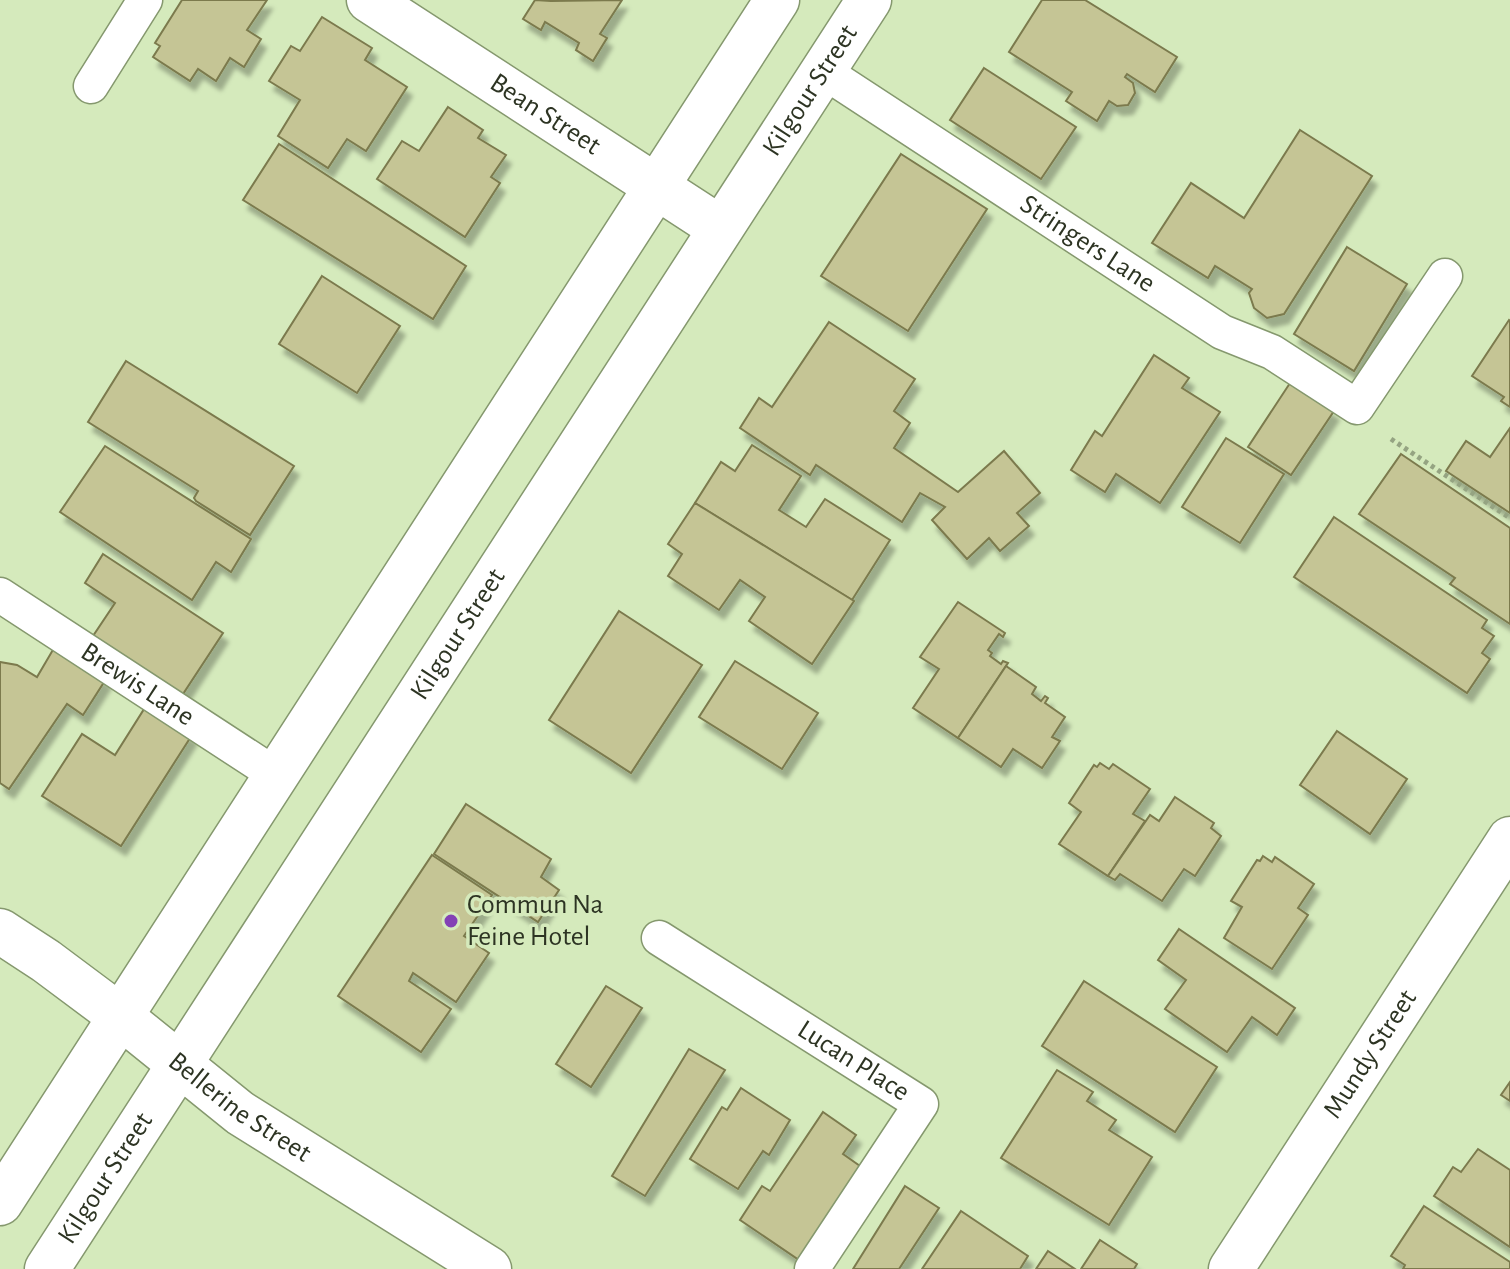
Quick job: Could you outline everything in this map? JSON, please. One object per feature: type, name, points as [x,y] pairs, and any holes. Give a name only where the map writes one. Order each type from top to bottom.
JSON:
[{"type":"street","name":"Bean Street","points":[[369,0],[720,228]]},
{"type":"street","points":[[0,1203],[777,0]]},
{"type":"street","name":"Kilgour Street","points":[[47,1269],[869,0]]},
{"type":"street","name":"Mundy Street","points":[[1231,1269],[1510,839]]},
{"type":"street","name":"Bellerine Street","points":[[0,931],[121,1017],[240,1113],[489,1269]]},
{"type":"lane","points":[[91,86],[145,0]]},
{"type":"lane","name":"Stringers Lane","points":[[823,71],[1222,332],[1272,352],[1357,407]]},
{"type":"lane","points":[[1357,407],[1445,276]]},
{"type":"lane","name":"Brewis Lane","points":[[0,595],[276,775]]},
{"type":"lane","name":"Lucan Place","points":[[659,938],[921,1104],[812,1269]]},
{"type":"path","points":[[1357,407],[1361,419],[1510,518]]},
{"type":"building","points":[[182,0],[267,0],[247,30],[261,39],[244,67],[230,58],[216,81],[198,69],[190,81],[153,57],[160,46],[155,43]]},
{"type":"building","points":[[535,0],[622,0],[600,34],[607,38],[593,61],[576,50],[579,43],[545,22],[541,30],[523,19]]},
{"type":"building","points":[[1042,0],[1085,0],[1177,57],[1155,92],[1127,74],[1125,77],[1133,83],[1135,93],[1128,105],[1117,106],[1109,101],[1097,121],[1066,101],[1072,92],[1009,52]]},
{"type":"building","points":[[322,17],[372,48],[365,60],[407,87],[366,151],[347,139],[328,168],[278,136],[300,100],[269,81],[291,46],[300,51]]},
{"type":"building","points":[[984,68],[1076,127],[1041,179],[950,120]]},
{"type":"building","points":[[448,107],[483,130],[478,138],[506,155],[491,177],[500,183],[465,237],[377,179],[402,141],[419,151]]},
{"type":"building","points":[[1300,130],[1372,176],[1284,314],[1267,318],[1254,308],[1249,293],[1252,289],[1215,266],[1208,278],[1152,243],[1191,183],[1244,218]]},
{"type":"building","points":[[279,144],[466,266],[433,319],[243,200]]},
{"type":"building","points":[[901,154],[987,209],[908,331],[821,276]]},
{"type":"building","points":[[1347,247],[1407,284],[1354,371],[1294,334]]},
{"type":"building","points":[[322,276],[400,326],[357,393],[279,344]]},
{"type":"building","points":[[1509,320],[1510,407],[1501,401],[1504,397],[1472,376]]},
{"type":"building","points":[[829,322],[915,379],[894,411],[910,423],[894,448],[958,492],[1004,451],[1040,493],[1017,513],[1029,526],[1000,551],[989,538],[967,559],[932,520],[945,507],[920,493],[902,522],[816,465],[810,475],[740,428],[759,398],[772,407]]},
{"type":"building","points":[[1154,355],[1189,378],[1182,388],[1220,412],[1160,503],[1116,474],[1105,492],[1071,470],[1095,431],[1102,436]]},
{"type":"building","points":[[126,361],[294,466],[250,535],[196,501],[194,498],[198,491],[88,422]]},
{"type":"building","points":[[1290,383],[1334,411],[1291,475],[1248,447]]},
{"type":"building","points":[[1510,428],[1510,513],[1446,471],[1466,441],[1490,457]]},
{"type":"building","points":[[1226,438],[1284,474],[1240,543],[1182,507]]},
{"type":"building","points":[[752,445],[801,476],[779,510],[806,527],[825,499],[890,540],[852,600],[695,503],[721,462],[735,471]]},
{"type":"building","points":[[105,446],[251,539],[231,572],[216,562],[192,600],[60,512]]},
{"type":"building","points":[[1401,454],[1510,528],[1510,624],[1450,584],[1455,578],[1359,514]]},
{"type":"building","points":[[695,503],[854,601],[812,664],[749,621],[765,597],[740,580],[719,610],[668,576],[682,554],[668,544]]},
{"type":"building","points":[[1334,517],[1487,620],[1482,628],[1494,636],[1482,653],[1490,659],[1467,693],[1294,577]]},
{"type":"building","points":[[103,554],[223,633],[181,697],[91,639],[115,603],[85,583]]},
{"type":"building","points":[[958,602],[1005,633],[1003,637],[999,634],[988,650],[992,653],[990,656],[1001,664],[1003,661],[1008,663],[958,738],[913,708],[939,669],[920,657]]},
{"type":"building","points":[[619,611],[702,665],[631,773],[549,720]]},
{"type":"building","points":[[54,648],[106,679],[83,715],[67,704],[9,789],[0,783],[0,662],[17,665],[37,677]]},
{"type":"building","points":[[735,661],[818,713],[782,769],[699,717]]},
{"type":"building","points":[[1006,666],[1036,687],[1032,694],[1041,701],[1045,696],[1048,698],[1045,703],[1065,717],[1052,737],[1060,741],[1042,768],[1013,749],[1001,767],[958,738]]},
{"type":"building","points":[[146,706],[192,735],[121,846],[42,796],[82,734],[115,755]]},
{"type":"building","points":[[1337,731],[1407,779],[1370,834],[1300,785]]},
{"type":"building","points":[[1100,763],[1109,769],[1113,764],[1150,789],[1133,814],[1145,821],[1108,876],[1059,844],[1081,812],[1069,803],[1094,765],[1097,767]]},
{"type":"building","points":[[1175,797],[1214,823],[1211,828],[1221,836],[1195,876],[1184,869],[1162,901],[1120,874],[1115,880],[1108,876],[1150,815],[1159,821]]},
{"type":"building","points":[[466,804],[551,859],[541,877],[559,890],[538,922],[434,854]]},
{"type":"building","points":[[432,855],[492,895],[464,936],[489,953],[456,1002],[413,973],[409,981],[451,1009],[421,1052],[338,996]]},
{"type":"building","points":[[1263,856],[1272,862],[1275,857],[1314,884],[1298,908],[1308,915],[1272,969],[1224,938],[1242,907],[1231,901],[1257,860],[1260,861]]},
{"type":"building","points":[[1179,929],[1295,1008],[1277,1035],[1252,1017],[1227,1052],[1165,1009],[1186,980],[1158,960]]},
{"type":"building","points":[[1084,981],[1217,1067],[1175,1132],[1042,1046]]},
{"type":"building","points":[[606,986],[642,1008],[591,1087],[556,1064]]},
{"type":"building","points":[[689,1049],[725,1070],[645,1196],[612,1176]]},
{"type":"building","points":[[1057,1070],[1093,1092],[1087,1101],[1116,1120],[1109,1130],[1152,1157],[1109,1225],[1001,1158]]},
{"type":"building","points":[[1510,1082],[1510,1101],[1501,1095]]},
{"type":"building","points":[[741,1088],[790,1120],[769,1155],[763,1151],[738,1189],[690,1159],[722,1107],[727,1110]]},
{"type":"building","points":[[823,1112],[856,1135],[843,1154],[860,1166],[802,1262],[740,1220],[762,1186],[770,1191]]},
{"type":"building","points":[[1478,1149],[1510,1170],[1510,1247],[1434,1196],[1453,1167],[1461,1172]]},
{"type":"building","points":[[905,1186],[939,1208],[899,1269],[853,1269]]},
{"type":"building","points":[[1424,1206],[1510,1262],[1510,1269],[1403,1269],[1405,1265],[1391,1256]]},
{"type":"building","points":[[961,1211],[1028,1256],[1020,1269],[922,1269]]},
{"type":"building","points":[[1100,1240],[1137,1264],[1134,1269],[1081,1269]]},
{"type":"building","points":[[1048,1251],[1075,1269],[1036,1269]]},
{"type":"place","name":"Commun Na Feine Hotel","points":[[451,921]]}]
